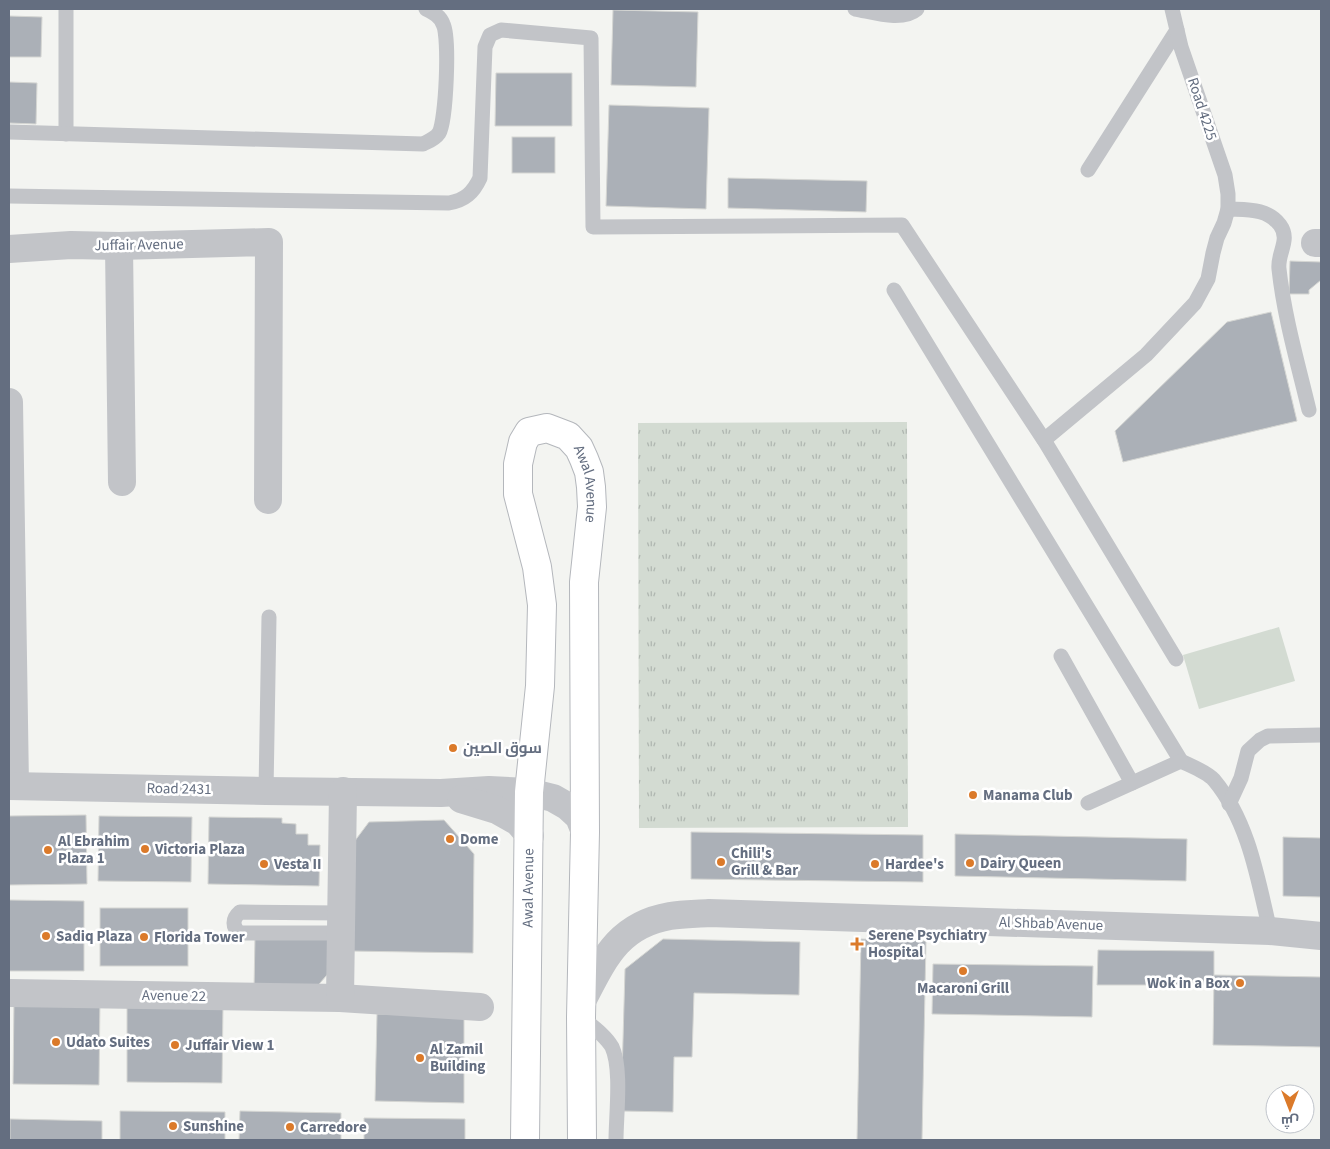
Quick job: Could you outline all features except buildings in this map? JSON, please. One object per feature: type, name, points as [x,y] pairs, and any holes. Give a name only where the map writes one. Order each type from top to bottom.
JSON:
[{"type":"main road","name":"Awal Avenue","points":[[525,1140],[530,836],[529,792],[540,686],[542,605],[537,567],[518,494],[518,464],[523,442],[529,432],[547,428],[568,436],[579,448],[589,472],[592,487],[592,507],[584,582],[585,832],[582,1140]]},
{"type":"street","name":"Juffair Avenue","points":[[9,249],[71,245],[119,246],[269,242],[268,500]]},
{"type":"street","points":[[119,246],[122,482]]},
{"type":"street","name":"Road 2431","points":[[9,402],[12,786],[266,791],[441,792],[490,790],[529,792],[553,798],[568,806],[579,818],[585,832]]},
{"type":"street","points":[[340,998],[343,791]]},
{"type":"street","name":"Road 2431","points":[[441,792],[497,810],[518,822],[530,836]]},
{"type":"street","name":"Al Shbab Avenue","points":[[582,1009],[605,958],[622,938],[644,924],[670,916],[719,913],[1270,931],[1321,936]]},
{"type":"street","name":"Avenue 22","points":[[9,993],[340,998],[480,1007]]},
{"type":"lane","points":[[66,9],[66,134]]},
{"type":"lane","points":[[9,132],[423,144],[432,140],[439,133],[443,124],[447,34],[438,16],[426,9]]},
{"type":"lane","points":[[855,9],[906,15],[917,9]]},
{"type":"lane","name":"Road 4225","points":[[1172,9],[1177,30],[1225,175],[1228,209]]},
{"type":"lane","points":[[9,196],[459,201],[469,196],[476,188],[480,178],[485,47],[490,35],[501,30],[591,38],[593,227],[902,225],[1044,440],[1176,660]]},
{"type":"lane","points":[[1088,170],[1177,30]]},
{"type":"lane","points":[[1044,440],[1146,355],[1195,303],[1208,280],[1217,238],[1228,209],[1263,212],[1281,226],[1285,238],[1278,265],[1282,294],[1309,410]]},
{"type":"lane","points":[[1285,238],[1318,243]]},
{"type":"lane","points":[[894,290],[1181,760],[1213,779],[1230,804],[1249,848],[1270,931]]},
{"type":"lane","points":[[266,791],[269,617]]},
{"type":"lane","points":[[1061,656],[1132,783]]},
{"type":"lane","points":[[1230,804],[1242,778],[1248,751],[1260,740],[1268,736],[1321,735]]},
{"type":"lane","points":[[1088,803],[1181,760]]},
{"type":"lane","points":[[240,912],[342,923],[240,933],[234,927],[234,918],[240,912]]},
{"type":"lane","points":[[582,1009],[612,1047],[616,1061],[616,1140]]},
{"type":"green space","points":[[907,422],[908,827],[639,828],[638,423]]},
{"type":"green space","points":[[1279,627],[1295,681],[1199,709],[1183,655]]},
{"type":"place","name":"سوق الصين","points":[[453,748]]},
{"type":"place","name":"Manama Club","points":[[973,795]]},
{"type":"place","name":"Dome","points":[[450,839]]},
{"type":"place","name":"Victoria Plaza","points":[[145,849]]},
{"type":"place","name":"Al Ebrahim Plaza 1","points":[[48,850]]},
{"type":"place","name":"Chili's Grill & Bar","points":[[721,862]]},
{"type":"place","name":"Dairy Queen","points":[[970,863]]},
{"type":"place","name":"Vesta II","points":[[264,864]]},
{"type":"place","name":"Hardee's","points":[[875,864]]},
{"type":"place","name":"Sadiq Plaza","points":[[46,936]]},
{"type":"place","name":"Florida Tower","points":[[144,937]]},
{"type":"place","name":"Serene Psychiatry Hospital","points":[[857,944]]},
{"type":"place","name":"Macaroni Grill","points":[[963,971]]},
{"type":"place","name":"Wok in a Box","points":[[1240,983]]},
{"type":"place","name":"Udato Suites","points":[[56,1042]]},
{"type":"place","name":"Juffair View 1","points":[[175,1045]]},
{"type":"place","name":"Al Zamil Building","points":[[420,1058]]},
{"type":"place","name":"Sunshine","points":[[173,1126]]},
{"type":"place","name":"Carredore","points":[[290,1127]]}]
